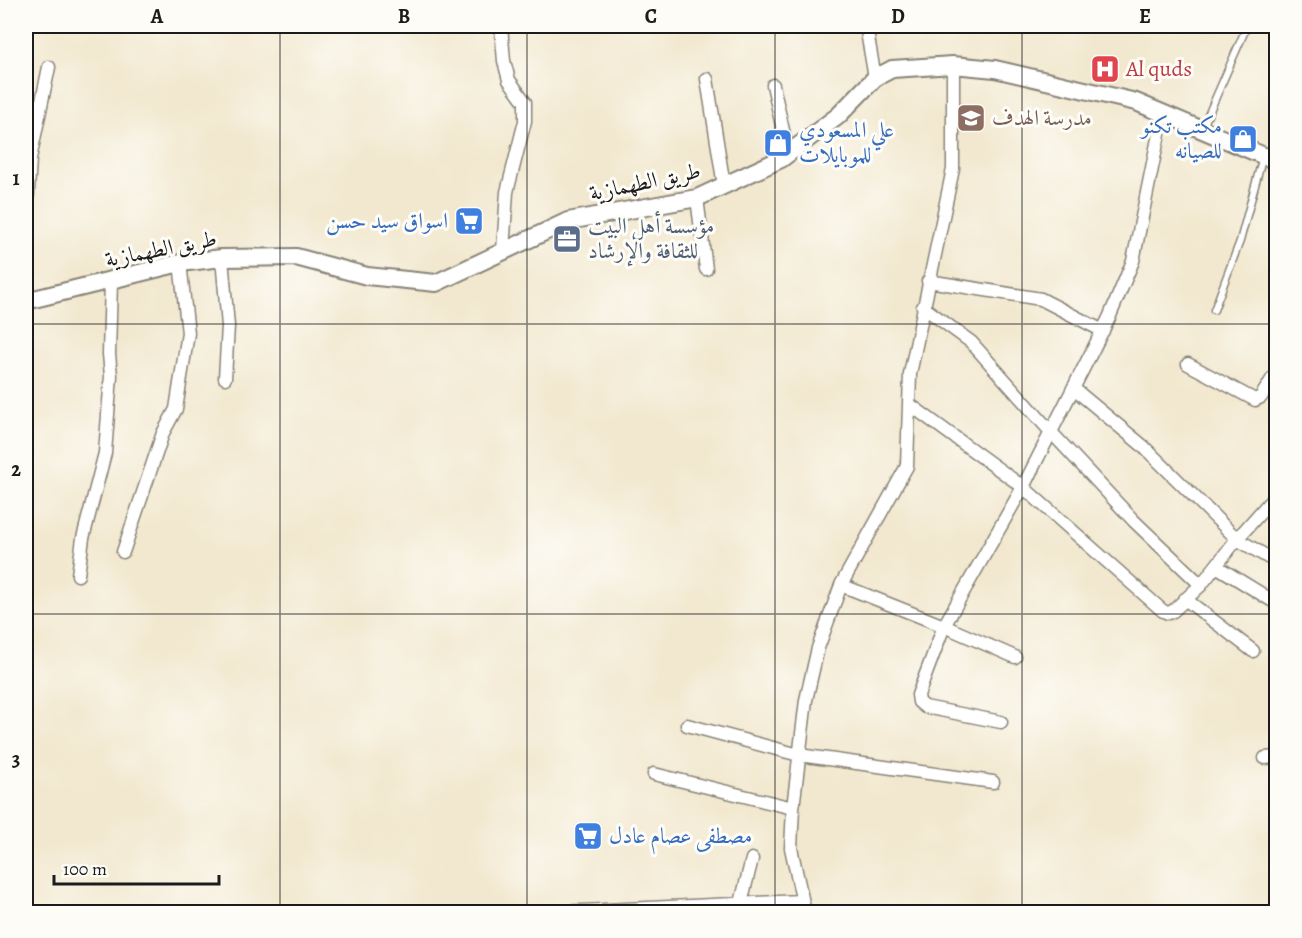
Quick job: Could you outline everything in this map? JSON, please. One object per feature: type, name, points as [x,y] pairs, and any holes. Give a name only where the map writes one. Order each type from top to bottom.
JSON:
[{"type":"main road","name":"طريق الطهمازية","points":[[26,301],[180,263],[222,258],[296,257],[367,276],[436,283],[568,221],[697,198],[724,186],[781,159],[838,116],[875,78],[892,69],[953,65],[995,69],[1136,102],[1270,158]]},
{"type":"street","points":[[501,26],[504,61],[509,80],[525,102],[525,121],[507,192],[503,251]]},
{"type":"street","points":[[866,26],[875,78]]},
{"type":"street","points":[[561,912],[803,907],[791,848],[793,808],[806,700],[818,648],[841,585],[907,466],[910,374],[953,169],[953,65]]},
{"type":"street","points":[[26,223],[30,159],[49,67]]},
{"type":"street","points":[[707,79],[724,186]]},
{"type":"street","points":[[773,85],[789,153]]},
{"type":"street","points":[[1001,722],[925,707],[919,702],[918,695],[944,626],[1023,487],[1103,331],[1133,261],[1163,114]]},
{"type":"street","points":[[697,198],[706,269]]},
{"type":"street","points":[[222,258],[228,326],[225,378]]},
{"type":"street","points":[[123,552],[162,433],[176,409],[188,333],[180,263]]},
{"type":"street","points":[[78,576],[82,538],[105,453],[111,376],[109,354],[111,281]]},
{"type":"street","points":[[928,281],[1041,299],[1103,331]]},
{"type":"street","points":[[923,307],[971,342],[1134,521],[1201,585]]},
{"type":"street","points":[[1188,364],[1255,400],[1261,397],[1276,373]]},
{"type":"street","points":[[1073,388],[1143,446],[1237,538],[1276,562]]},
{"type":"street","points":[[909,404],[1023,487],[1168,613],[1201,585],[1237,538],[1276,495]]},
{"type":"street","points":[[1216,566],[1276,603]]},
{"type":"street","points":[[841,585],[1015,657]]},
{"type":"street","points":[[1185,599],[1253,651]]},
{"type":"street","points":[[687,725],[799,754],[993,782]]},
{"type":"street","points":[[654,774],[793,808]]},
{"type":"street","points":[[740,909],[752,859]]},
{"type":"lane","points":[[1202,130],[1247,26]]},
{"type":"lane","points":[[1214,310],[1270,158]]},
{"type":"place","name":"Al quds","points":[[1105,69]]},
{"type":"place","name":"مدرسة الهدف","points":[[971,118]]},
{"type":"place","name":"مكتب تكنو للصيانه","points":[[1243,139]]},
{"type":"place","name":"علي المسعودي للموبايلات","points":[[778,143]]},
{"type":"place","name":"اسواق سيد حسن","points":[[469,221]]},
{"type":"place","name":"مؤسسة أهل البيت للثقافة والإرشاد","points":[[567,239]]},
{"type":"place","name":"مصطفى عصام عادل","points":[[588,836]]}]
